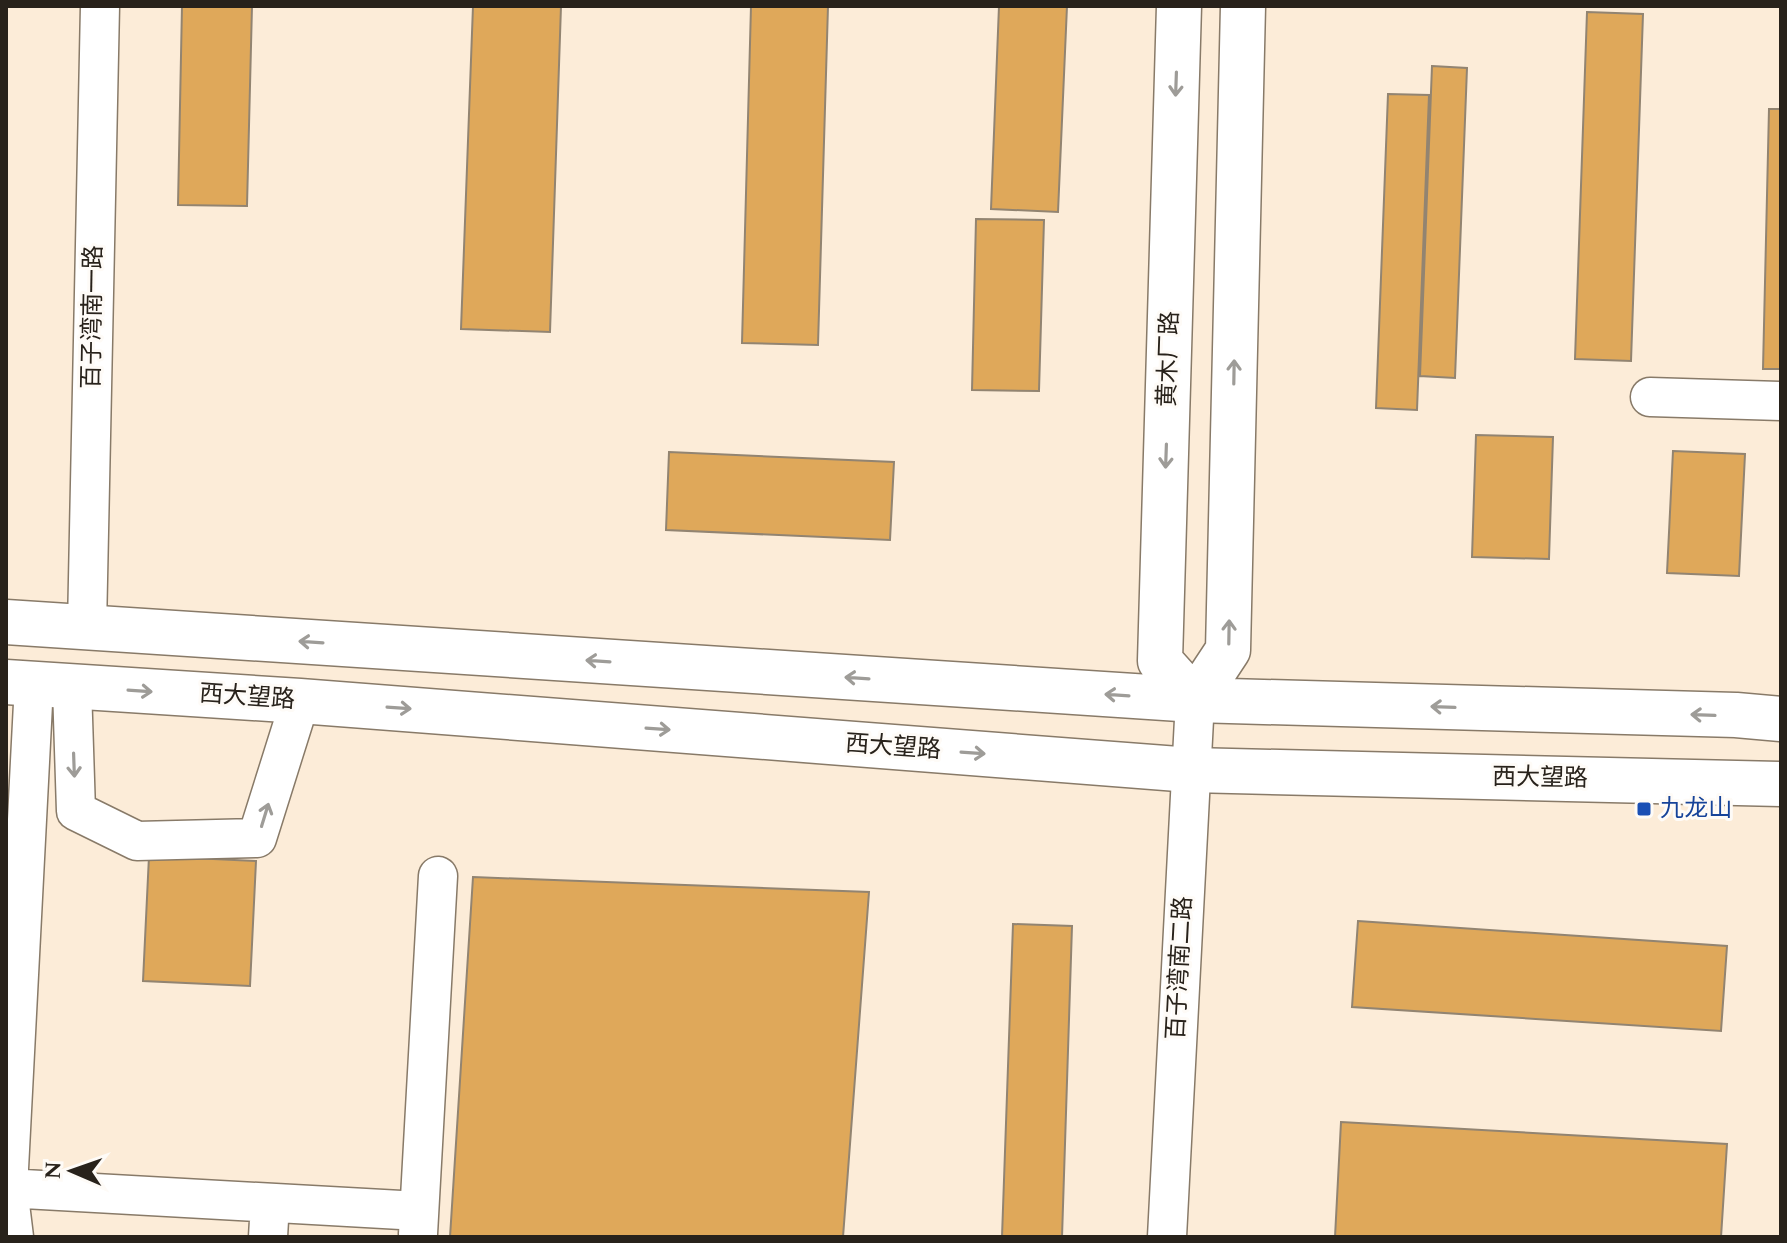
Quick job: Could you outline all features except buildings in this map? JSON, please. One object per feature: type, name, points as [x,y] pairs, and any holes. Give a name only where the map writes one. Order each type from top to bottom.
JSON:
[{"type":"main road","name":"黄木厂路","points":[[1179,6],[1160,661],[1195,700]]},
{"type":"main road","points":[[1195,700],[1228,650],[1243,6]]},
{"type":"main road","points":[[6,622],[1195,700],[1736,715],[1781,719]]},
{"type":"main road","name":"西大望路","points":[[37,684],[300,701],[1191,770],[1781,784]]},
{"type":"street","name":"百子湾南一路","points":[[87,627],[100,6]]},
{"type":"street","points":[[1650,397],[1781,401]]},
{"type":"street","points":[[37,684],[76,811],[137,841],[257,838],[300,701]]},
{"type":"street","points":[[14,1237],[7,1188],[37,684]]},
{"type":"street","name":"百子湾南二路","points":[[1167,1237],[1195,700]]},
{"type":"street","points":[[7,1188],[269,1220],[419,1224],[438,876]]},
{"type":"place","name":"九龙山","points":[[1644,809]]}]
